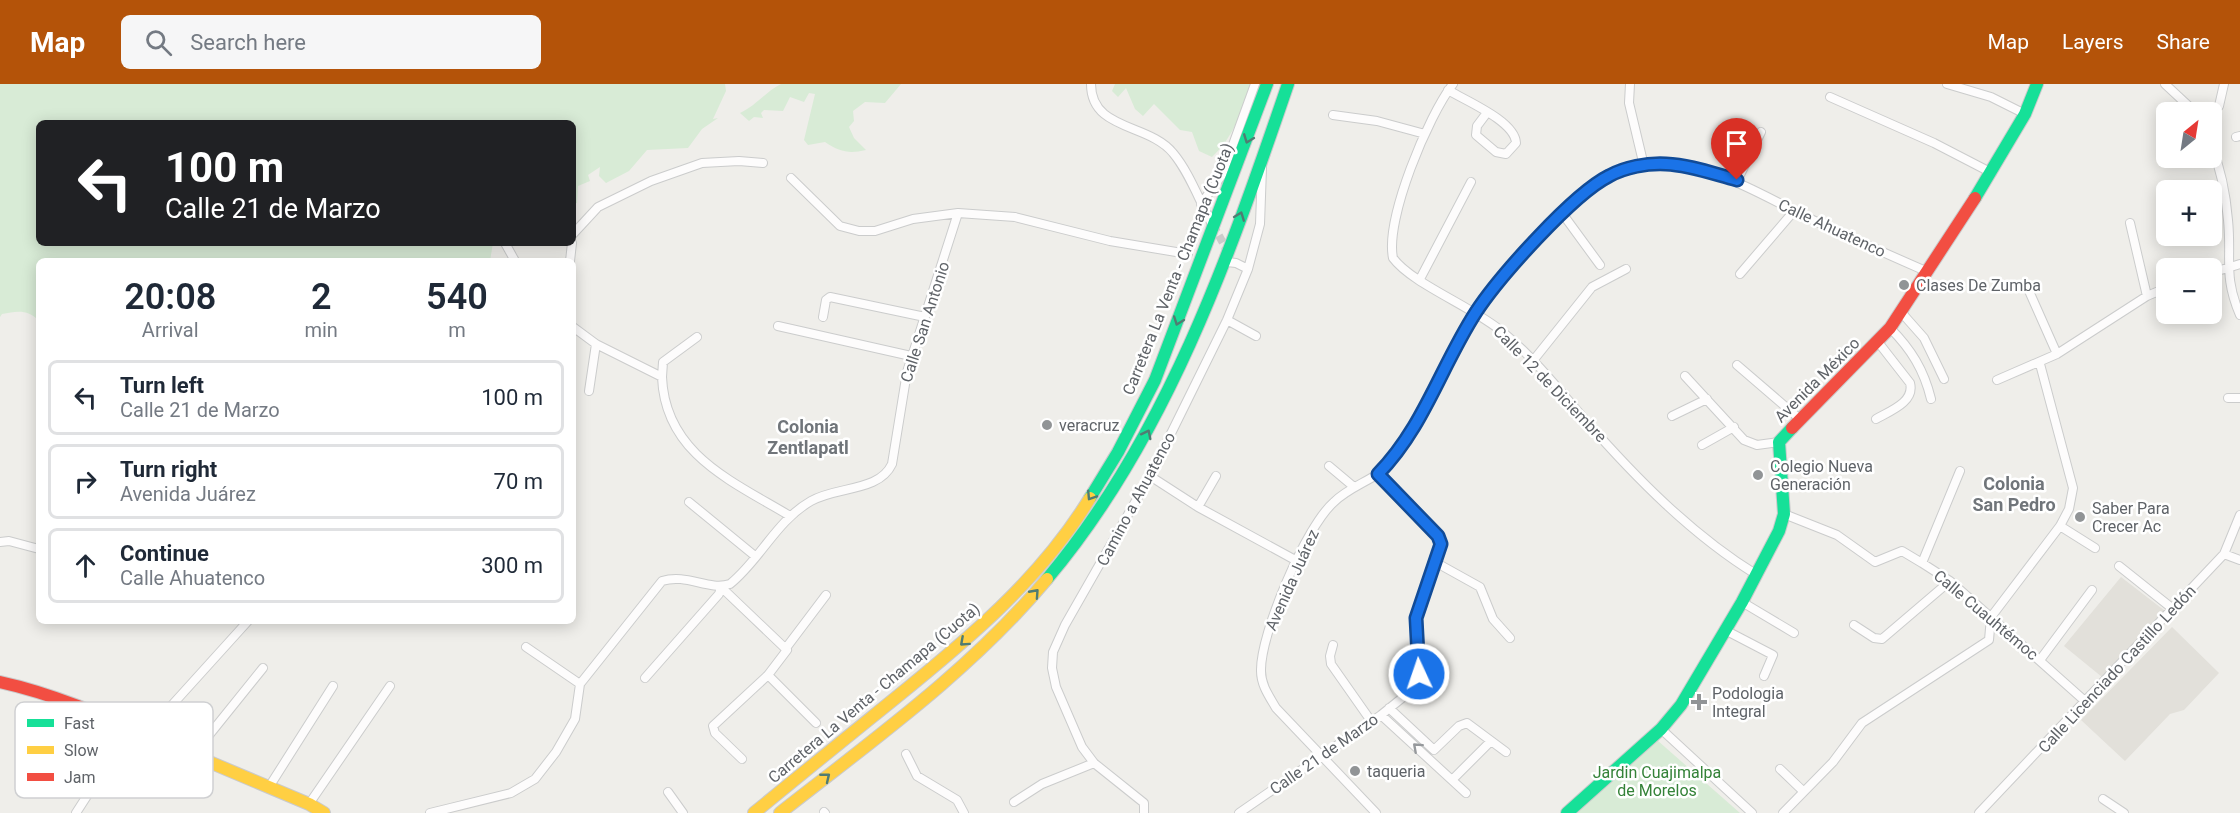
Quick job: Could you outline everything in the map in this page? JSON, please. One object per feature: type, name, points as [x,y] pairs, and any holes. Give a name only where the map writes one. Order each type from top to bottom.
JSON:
[{"type":"main road","name":"Carretera La Venta - Chamapa (Cuota)","points":[[754,813],[950,654],[1003,606],[1044,561],[1083,509],[1118,452],[1155,380],[1267,84]]},
{"type":"main road","name":"Carretera La Venta - Chamapa (Cuota)","points":[[780,813],[966,663],[1036,593],[1088,530],[1133,460],[1173,382],[1262,157],[1288,84]]},
{"type":"main road","name":"Avenida México","points":[[1567,813],[1660,729],[1681,705],[1742,602],[1779,531],[1784,514],[1778,454],[1779,442],[1890,328],[1992,173],[2025,114],[2037,84]]},
{"type":"main road","points":[[4,682],[65,702]]},
{"type":"main road","points":[[213,763],[309,804],[324,813]]},
{"type":"street","points":[[1091,84],[1091,96],[1098,110],[1114,122],[1149,135],[1173,152],[1211,222]]},
{"type":"street","points":[[1201,204],[1222,175],[1255,84]]},
{"type":"street","points":[[1630,84],[1629,103],[1644,166]]},
{"type":"street","points":[[1947,84],[1991,97],[2025,114]]},
{"type":"street","points":[[2165,84],[2184,102]]},
{"type":"street","points":[[2220,102],[2224,84]]},
{"type":"street","points":[[1450,87],[1486,114],[1498,117],[1516,138],[1513,147],[1506,154],[1496,152],[1476,135],[1477,126],[1486,114]]},
{"type":"street","name":"Calle 12 de Diciembre","points":[[1450,87],[1425,134],[1392,232],[1393,258],[1399,266],[1477,311],[1506,334],[1587,422],[1698,535],[1757,575]]},
{"type":"street","points":[[1830,97],[1925,139],[1992,173]]},
{"type":"street","points":[[1334,115],[1377,121],[1425,134]]},
{"type":"street","points":[[1737,180],[1761,132]]},
{"type":"street","name":"Camino a Ahuatenco","points":[[1144,813],[1144,803],[1094,763],[1074,735],[1059,696],[1052,668],[1053,652],[1065,625],[1150,476],[1227,320],[1248,269],[1260,224],[1262,157]]},
{"type":"street","points":[[576,231],[598,207],[651,181],[702,163],[739,160],[764,163]]},
{"type":"street","name":"Calle Ahuatenco","points":[[1644,166],[1666,164],[1737,180],[1794,211],[1928,272]]},
{"type":"street","name":"Avenida Juárez","points":[[1376,813],[1323,754],[1276,708],[1267,694],[1261,673],[1261,653],[1297,561],[1323,513],[1354,487],[1378,474],[1407,440],[1477,311],[1519,259],[1562,213],[1606,177],[1624,169],[1644,166]]},
{"type":"street","points":[[2218,168],[2229,222],[2227,267],[2230,288],[2240,315]]},
{"type":"street","points":[[792,178],[840,226],[859,231],[875,231],[913,219],[958,213],[1015,217],[1110,241],[1188,254]]},
{"type":"street","points":[[1420,279],[1471,182]]},
{"type":"street","points":[[1740,274],[1794,211]]},
{"type":"street","name":"Calle San Antonio","points":[[645,678],[719,594],[722,587],[736,579],[790,516],[829,493],[875,482],[885,477],[892,464],[911,356],[958,213]]},
{"type":"street","points":[[1562,213],[1600,265]]},
{"type":"street","points":[[2130,223],[2147,296]]},
{"type":"street","points":[[1231,259],[1248,269]]},
{"type":"street","points":[[2222,269],[2240,264]]},
{"type":"street","points":[[1532,362],[1592,287],[1626,269]]},
{"type":"street","points":[[2030,291],[2057,354]]},
{"type":"street","points":[[1998,380],[2040,364],[2156,292]]},
{"type":"street","points":[[823,317],[826,300],[830,297],[925,317]]},
{"type":"street","points":[[1901,312],[1924,338],[1944,380]]},
{"type":"street","points":[[1227,320],[1256,336]]},
{"type":"street","points":[[778,326],[911,356]]},
{"type":"street","points":[[1890,328],[1911,351],[1920,366],[1931,399]]},
{"type":"street","points":[[576,329],[596,344],[662,376]]},
{"type":"street","points":[[697,337],[663,362],[662,376],[666,403],[682,440],[714,469],[790,516]]},
{"type":"street","points":[[1876,420],[1907,399],[1912,390],[1910,383],[1878,342]]},
{"type":"street","points":[[589,391],[596,344]]},
{"type":"street","points":[[1783,813],[1833,762],[1862,723],[1989,640],[1991,617],[2060,526],[2069,509],[2073,488],[2040,364]]},
{"type":"street","points":[[1737,365],[1801,420]]},
{"type":"street","points":[[1685,376],[1750,444],[1779,442]]},
{"type":"street","points":[[2228,398],[2240,398]]},
{"type":"street","points":[[1672,416],[1707,399]]},
{"type":"street","points":[[1702,445],[1734,427]]},
{"type":"street","points":[[1329,466],[1354,487]]},
{"type":"street","points":[[1922,563],[1960,471]]},
{"type":"street","name":"Calle 21 de Marzo","points":[[1239,813],[1381,715],[1412,690],[1419,674],[1416,618],[1441,549],[1438,536],[1378,474]]},
{"type":"street","points":[[1150,476],[1198,507],[1297,561]]},
{"type":"street","points":[[1198,507],[1216,476]]},
{"type":"street","points":[[689,502],[755,556]]},
{"type":"street","name":"Calle Cuauhtémoc","points":[[1784,514],[1837,535],[1875,562],[1902,552],[1922,563],[1950,581],[2086,702]]},
{"type":"street","name":"Calle Licenciado Castillo Ledón","points":[[1979,813],[2224,554],[2240,515]]},
{"type":"street","points":[[2060,526],[2095,548]]},
{"type":"street","points":[[0,542],[36,548]]},
{"type":"street","points":[[2224,554],[2240,560]]},
{"type":"street","points":[[1435,562],[1480,587],[1493,619],[1510,638]]},
{"type":"street","points":[[2119,566],[2173,609]]},
{"type":"street","points":[[430,813],[511,793],[535,779],[556,752],[575,719],[580,684],[662,580],[690,579],[722,587],[786,648]]},
{"type":"street","points":[[1854,625],[1874,638],[1882,639],[1950,581]]},
{"type":"street","points":[[2040,660],[2092,590]]},
{"type":"street","points":[[742,759],[715,733],[713,726],[768,675],[826,595]]},
{"type":"street","points":[[1742,602],[1794,633]]},
{"type":"street","points":[[175,702],[245,624]]},
{"type":"street","points":[[1725,630],[1773,655],[1764,676]]},
{"type":"street","points":[[1334,645],[1330,656],[1331,664],[1371,721]]},
{"type":"street","points":[[526,647],[580,684]]},
{"type":"street","points":[[213,730],[262,668]]},
{"type":"street","points":[[768,675],[816,723]]},
{"type":"street","points":[[269,787],[333,686]]},
{"type":"street","points":[[309,804],[390,686]]},
{"type":"street","points":[[1389,708],[1434,750],[1463,724],[1472,725],[1506,752]]},
{"type":"street","points":[[1381,715],[1466,793]]},
{"type":"street","points":[[1660,729],[1752,813]]},
{"type":"street","points":[[1452,780],[1491,741]]},
{"type":"street","points":[[906,754],[917,776],[957,800],[964,813]]},
{"type":"street","points":[[1014,802],[1042,784],[1094,763]]},
{"type":"street","points":[[1780,769],[1803,791]]},
{"type":"street","points":[[668,792],[683,813]]},
{"type":"street","points":[[76,813],[86,798]]},
{"type":"street","points":[[2103,799],[2124,813]]},
{"type":"shaded area","points":[[2121,577],[2165,611],[2102,677],[2064,646]]},
{"type":"shaded area","points":[[2172,627],[2219,673],[2184,710],[2170,714],[2125,761],[2081,720]]},
{"type":"green space","points":[[0,84],[725,84],[726,91],[713,119],[718,118],[702,129],[688,148],[647,150],[629,171],[606,183],[599,176],[600,167],[588,175],[590,181],[578,186],[576,203],[576,120],[36,120],[36,246],[492,246],[490,258],[36,258],[36,318],[22,312],[2,314],[0,317]]},
{"type":"green space","points":[[781,84],[901,84],[885,103],[865,102],[853,111],[854,121],[849,127],[854,138],[866,150],[850,152],[835,148],[825,142],[808,145],[804,140],[815,94],[809,93],[804,102],[790,97],[783,111],[764,110],[761,113],[763,118],[754,117],[749,121],[740,113]]},
{"type":"green space","points":[[1115,84],[1251,84],[1231,133],[1212,157],[1199,151],[1192,132],[1180,130],[1154,104],[1143,116],[1135,109],[1126,88],[1118,97],[1112,91]]},
{"type":"green space","name":"Jardin Cuajimalpa de Morelos","points":[[1657,740],[1740,813],[1569,813]]},
{"type":"tunnel","points":[[1213,225],[1227,250]]},
{"type":"traffic: fast","points":[[1090,498],[1118,452],[1155,380],[1267,84]]},
{"type":"traffic: fast","points":[[1047,579],[1089,524],[1127,466],[1160,406],[1190,344],[1217,279],[1288,84]]},
{"type":"traffic: fast","points":[[1975,198],[2025,114],[2037,84]]},
{"type":"traffic: fast","points":[[1567,813],[1661,729],[1681,705],[1742,602],[1779,531],[1784,514],[1779,442],[1792,428]]},
{"type":"traffic: slow","points":[[754,813],[948,655],[1000,608],[1048,556],[1090,498]]},
{"type":"traffic: slow","points":[[780,813],[954,674],[1018,612],[1047,579]]},
{"type":"traffic: slow","points":[[213,764],[309,804],[324,813]]},
{"type":"traffic: jam","points":[[1792,428],[1890,328],[1975,198]]},
{"type":"traffic: jam","points":[[0,682],[67,702]]},
{"type":"place","name":"Clases De Zumba","points":[[1904,285]]},
{"type":"place","name":"veracruz","points":[[1047,425]]},
{"type":"place","name":"Colegio Nueva Generación","points":[[1758,475]]},
{"type":"place","name":"Saber Para Crecer Ac","points":[[2080,517]]},
{"type":"place","name":"Podologia Integral","points":[[1699,702]]},
{"type":"place","name":"taqueria","points":[[1355,771]]},
{"type":"district","name":"Colonia Zentlapatl","points":[[808,436]]},
{"type":"district","name":"Colonia San Pedro","points":[[2014,493]]},
{"type":"route","points":[[1419,674],[1416,618],[1441,544],[1438,536],[1378,474],[1407,440],[1431,400],[1477,311],[1519,259],[1562,213],[1606,177],[1624,169],[1666,164],[1737,180]]}]
